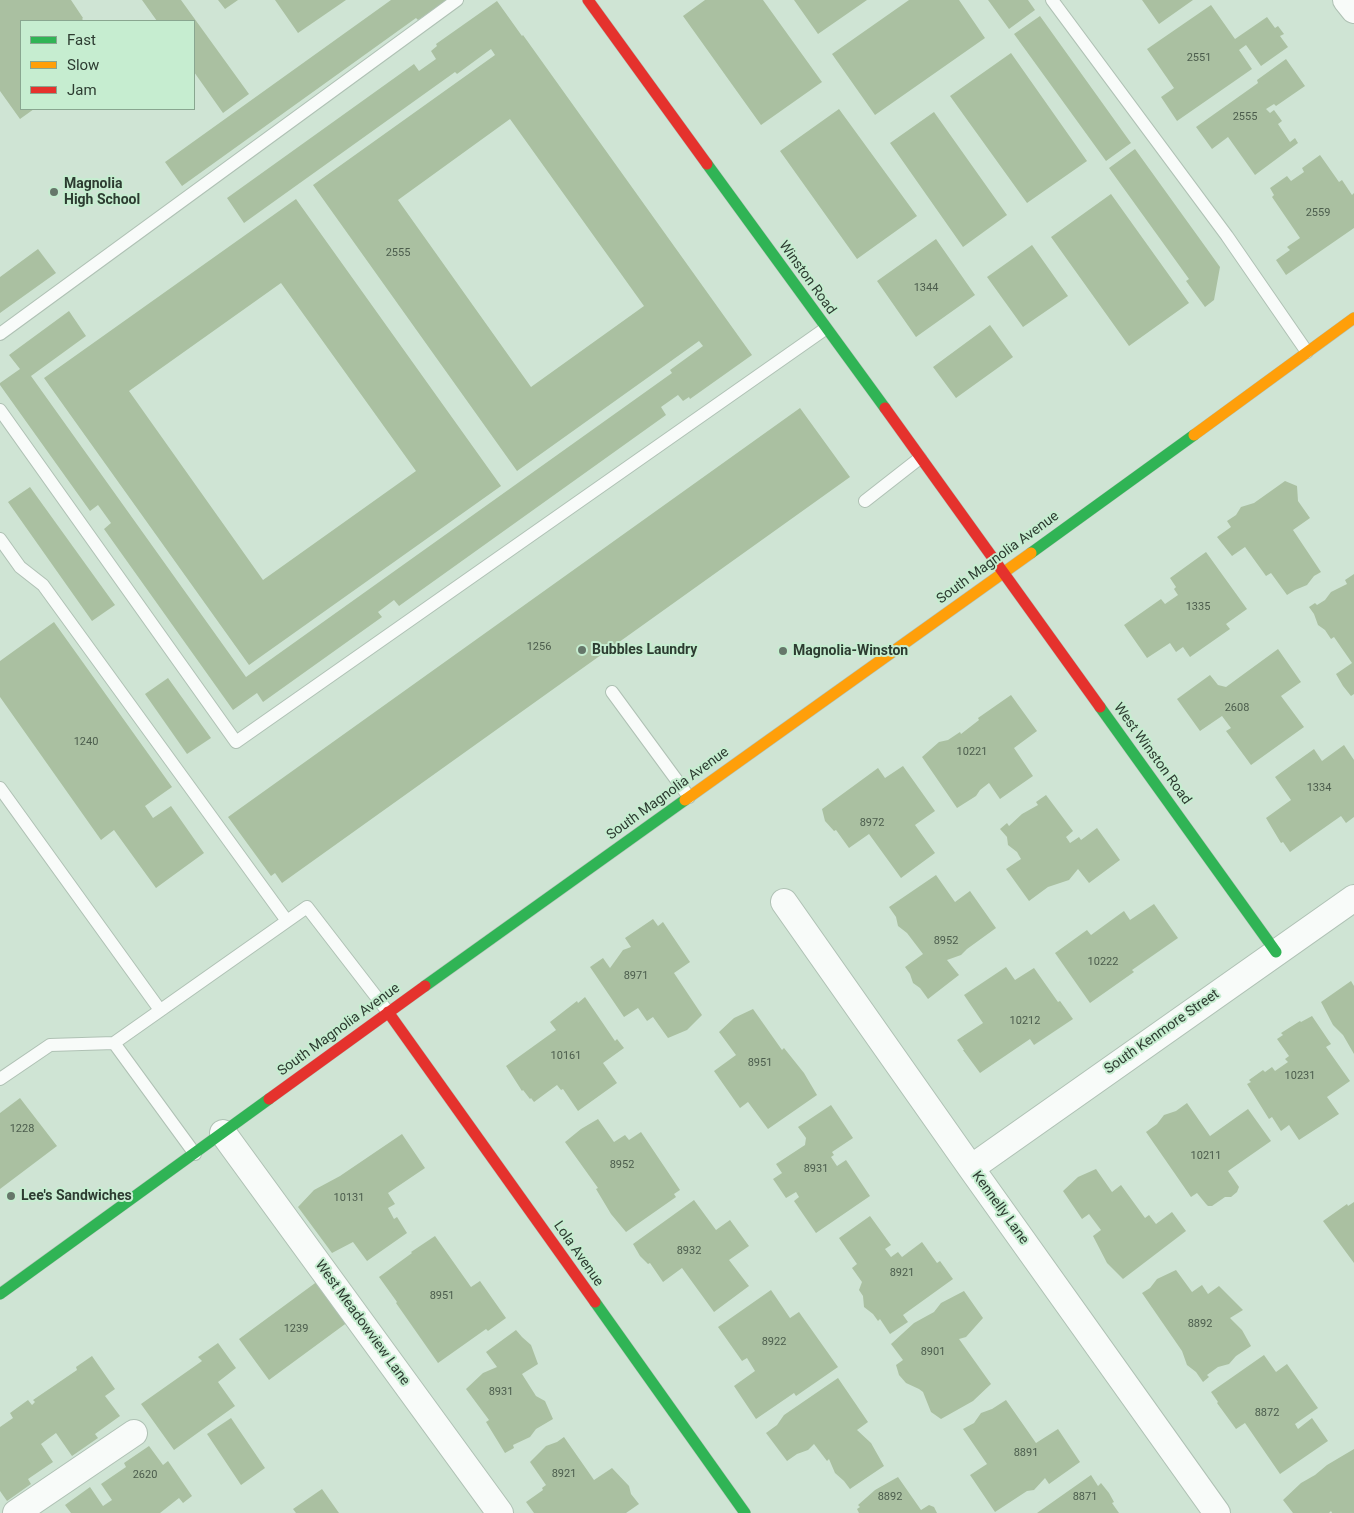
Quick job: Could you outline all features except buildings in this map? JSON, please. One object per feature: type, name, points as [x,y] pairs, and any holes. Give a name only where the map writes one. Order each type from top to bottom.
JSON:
[{"type":"street","name":"Winston Road","points":[[588,0],[825,329],[1004,572]]},
{"type":"street","points":[[1346,0],[1354,10]]},
{"type":"street","name":"South Magnolia Avenue","points":[[0,1294],[388,1012],[1004,572],[1354,318]]},
{"type":"street","name":"West Winston Road","points":[[1004,572],[1276,952]]},
{"type":"street","name":"South Kenmore Street","points":[[971,1168],[1354,898]]},
{"type":"street","name":"Kennelly Lane","points":[[784,902],[971,1168],[1218,1513]]},
{"type":"street","name":"Lola Avenue","points":[[388,1012],[745,1513]]},
{"type":"street","name":"West Meadowview Lane","points":[[224,1133],[500,1513]]},
{"type":"street","points":[[16,1513],[134,1433]]},
{"type":"lane","points":[[0,334],[458,0]]},
{"type":"lane","points":[[1052,0],[1222,228],[1307,352]]},
{"type":"lane","points":[[0,410],[236,742],[825,329]]},
{"type":"lane","points":[[865,501],[920,458]]},
{"type":"lane","points":[[0,539],[20,567],[43,585],[287,921]]},
{"type":"lane","points":[[612,692],[689,798]]},
{"type":"lane","points":[[0,788],[160,1010]]},
{"type":"lane","points":[[0,1079],[50,1045],[114,1042],[307,907],[388,1012]]},
{"type":"lane","points":[[114,1042],[195,1154]]},
{"type":"traffic: fast","points":[[707,164],[885,408]]},
{"type":"traffic: fast","points":[[1031,553],[1194,435]]},
{"type":"traffic: fast","points":[[1100,707],[1276,952]]},
{"type":"traffic: fast","points":[[425,986],[685,800]]},
{"type":"traffic: fast","points":[[0,1294],[269,1099]]},
{"type":"traffic: fast","points":[[595,1302],[745,1513]]},
{"type":"traffic: slow","points":[[1194,435],[1354,318]]},
{"type":"traffic: slow","points":[[685,800],[1031,553]]},
{"type":"traffic: jam","points":[[588,0],[707,164]]},
{"type":"traffic: jam","points":[[885,408],[1100,707]]},
{"type":"traffic: jam","points":[[269,1099],[425,986]]},
{"type":"traffic: jam","points":[[388,1012],[595,1302]]},
{"type":"place","name":"Magnolia High School","points":[[54,192]]},
{"type":"place","name":"Bubbles Laundry","points":[[582,650]]},
{"type":"place","name":"Magnolia-Winston","points":[[783,651]]},
{"type":"place","name":"Lee's Sandwiches","points":[[11,1196]]}]
